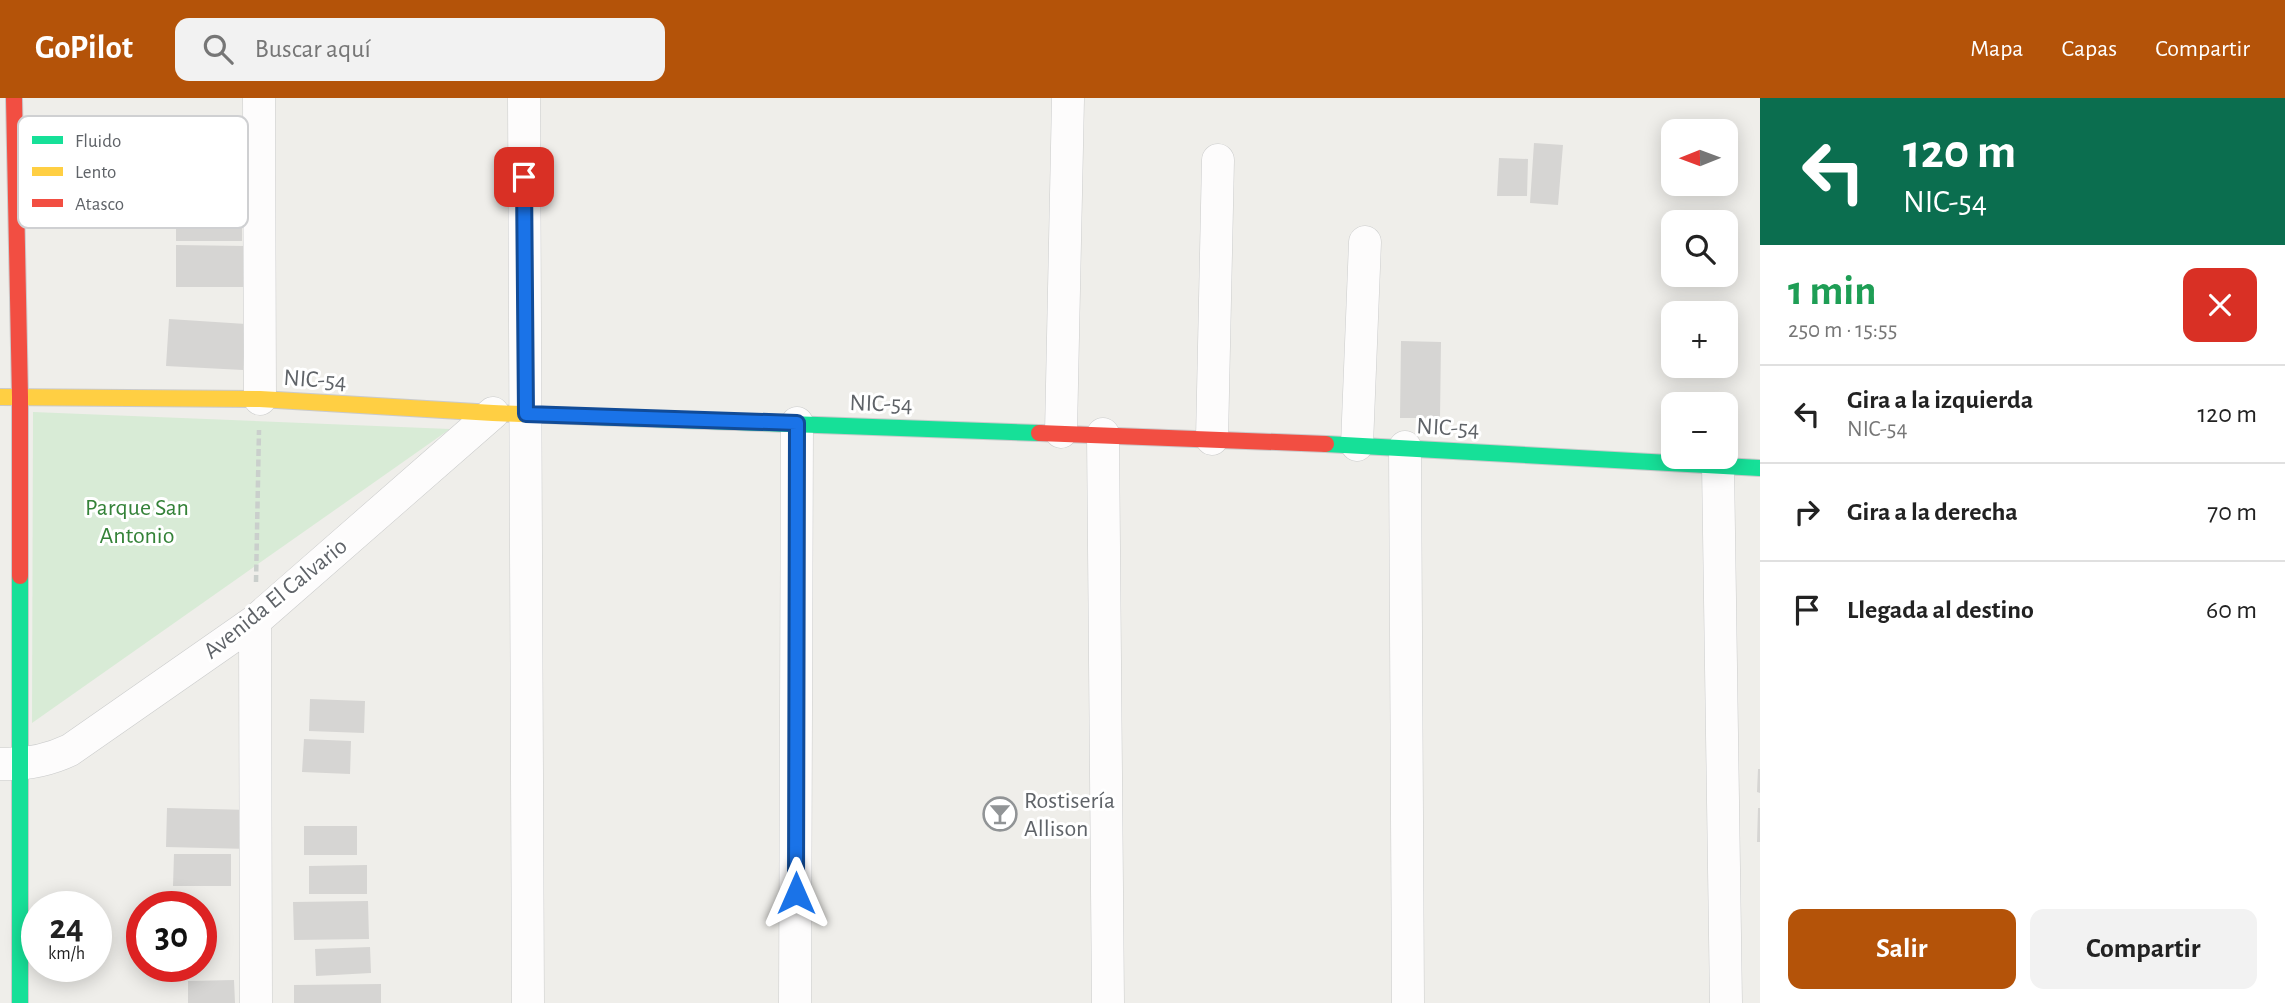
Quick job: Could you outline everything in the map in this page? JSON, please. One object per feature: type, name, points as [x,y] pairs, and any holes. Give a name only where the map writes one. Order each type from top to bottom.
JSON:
[{"type":"main road","points":[[15,98],[20,397],[10,764],[20,1003]]},
{"type":"main road","name":"NIC-54","points":[[0,397],[260,398],[493,413],[1061,432],[1661,462]]},
{"type":"main road","name":"NIC-54","points":[[1738,466],[1760,468]]},
{"type":"street","points":[[259,98],[260,398]]},
{"type":"street","points":[[524,98],[528,1003]]},
{"type":"street","points":[[1061,432],[1068,99]]},
{"type":"street","points":[[1212,439],[1217,160]]},
{"type":"street","points":[[1357,445],[1365,242]]},
{"type":"street","name":"Avenida El Calvario","points":[[10,764],[50,760],[70,750],[255,621],[493,413]]},
{"type":"street","points":[[795,1003],[797,423]]},
{"type":"street","points":[[1103,434],[1108,1003]]},
{"type":"street","points":[[1405,447],[1408,1003]]},
{"type":"street","points":[[1718,469],[1726,1003]]},
{"type":"street","points":[[255,621],[257,1003]]},
{"type":"path","points":[[255,621],[260,398]]},
{"type":"green space","name":"Parque San Antonio","points":[[33,412],[450,429],[32,723]]},
{"type":"building","points":[[1534,143],[1563,145],[1558,205],[1530,203]]},
{"type":"building","points":[[1499,158],[1528,159],[1527,196],[1497,196]]},
{"type":"building","points":[[176,228],[242,228],[242,241],[176,241]]},
{"type":"building","points":[[176,245],[245,246],[245,287],[176,287]]},
{"type":"building","points":[[169,319],[246,324],[243,370],[166,366]]},
{"type":"building","points":[[1401,341],[1441,342],[1440,418],[1400,418]]},
{"type":"building","points":[[310,699],[365,701],[364,733],[309,731]]},
{"type":"building","points":[[304,739],[351,741],[350,774],[302,772]]},
{"type":"building","points":[[1760,769],[1760,793],[1757,792]]},
{"type":"building","points":[[167,808],[251,810],[250,849],[166,847]]},
{"type":"building","points":[[1760,808],[1760,842],[1757,842]]},
{"type":"building","points":[[304,826],[357,826],[357,855],[304,855]]},
{"type":"building","points":[[174,854],[231,854],[231,886],[173,886]]},
{"type":"building","points":[[367,865],[367,894],[309,894],[309,866]]},
{"type":"building","points":[[368,901],[369,939],[294,940],[293,902]]},
{"type":"building","points":[[370,947],[371,973],[316,976],[315,949]]},
{"type":"building","points":[[234,980],[235,1003],[188,1003],[188,982]]},
{"type":"building","points":[[381,984],[381,1003],[294,1003],[294,985]]},
{"type":"traffic: fast","points":[[597,417],[1039,433]]},
{"type":"traffic: fast","points":[[1326,444],[1760,468]]},
{"type":"traffic: fast","points":[[20,576],[20,1003]]},
{"type":"traffic: slow","points":[[0,397],[260,399],[597,417]]},
{"type":"traffic: jam","points":[[14,98],[20,397],[20,576]]},
{"type":"traffic: jam","points":[[1039,433],[1326,444]]},
{"type":"place","name":"Rostisería Allison","points":[[1000,814]]},
{"type":"route","points":[[524,177],[526,414],[797,423],[796,893]]}]
